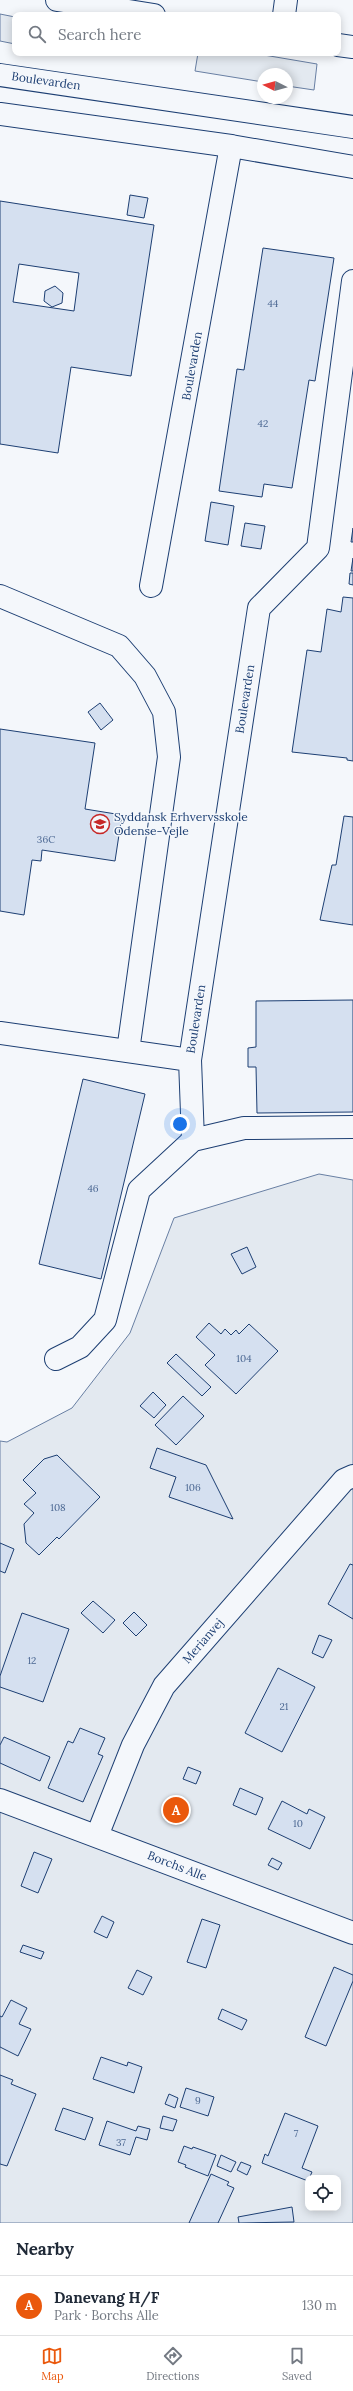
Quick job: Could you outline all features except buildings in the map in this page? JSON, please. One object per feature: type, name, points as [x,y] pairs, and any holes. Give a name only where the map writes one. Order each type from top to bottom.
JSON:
[{"type":"street","points":[[56,0],[134,12]]},
{"type":"street","points":[[284,12],[286,0]]},
{"type":"street","points":[[341,45],[353,47]]},
{"type":"street","name":"Boulevarden","points":[[0,75],[353,127]]},
{"type":"street","points":[[0,114],[231,146],[353,167]]},
{"type":"street","name":"Boulevarden","points":[[151,586],[231,146]]},
{"type":"street","name":"Boulevarden","points":[[193,1140],[190,1060],[259,608],[318,548],[353,281]]},
{"type":"street","points":[[0,596],[119,646],[145,676],[164,712],[169,757],[128,1051]]},
{"type":"street","points":[[0,1034],[190,1060]]},
{"type":"street","points":[[56,1358],[80,1347],[105,1320],[139,1190],[193,1140],[244,1128],[353,1127]]},
{"type":"street","name":"Merianvej","points":[[97,1836],[133,1745],[164,1686],[344,1480],[353,1476]]},
{"type":"street","name":"Borchs Alle","points":[[0,1800],[353,1933]]},
{"type":"shaded area","points":[[0,14],[12,16],[12,43],[0,41]]},
{"type":"shaded area","points":[[198,56],[270,56],[317,64],[314,90],[293,87],[293,68],[257,68],[257,81],[195,71]]},
{"type":"shaded area","points":[[319,1174],[353,1180],[353,2223],[0,2223],[0,1441],[7,1442],[72,1408],[130,1333],[174,1218]]},
{"type":"place","name":"Syddansk Erhvervsskole Odense-Vejle","points":[[100,824]]},
{"type":"place","name":"Danevang H/F","points":[[176,1810]]}]
